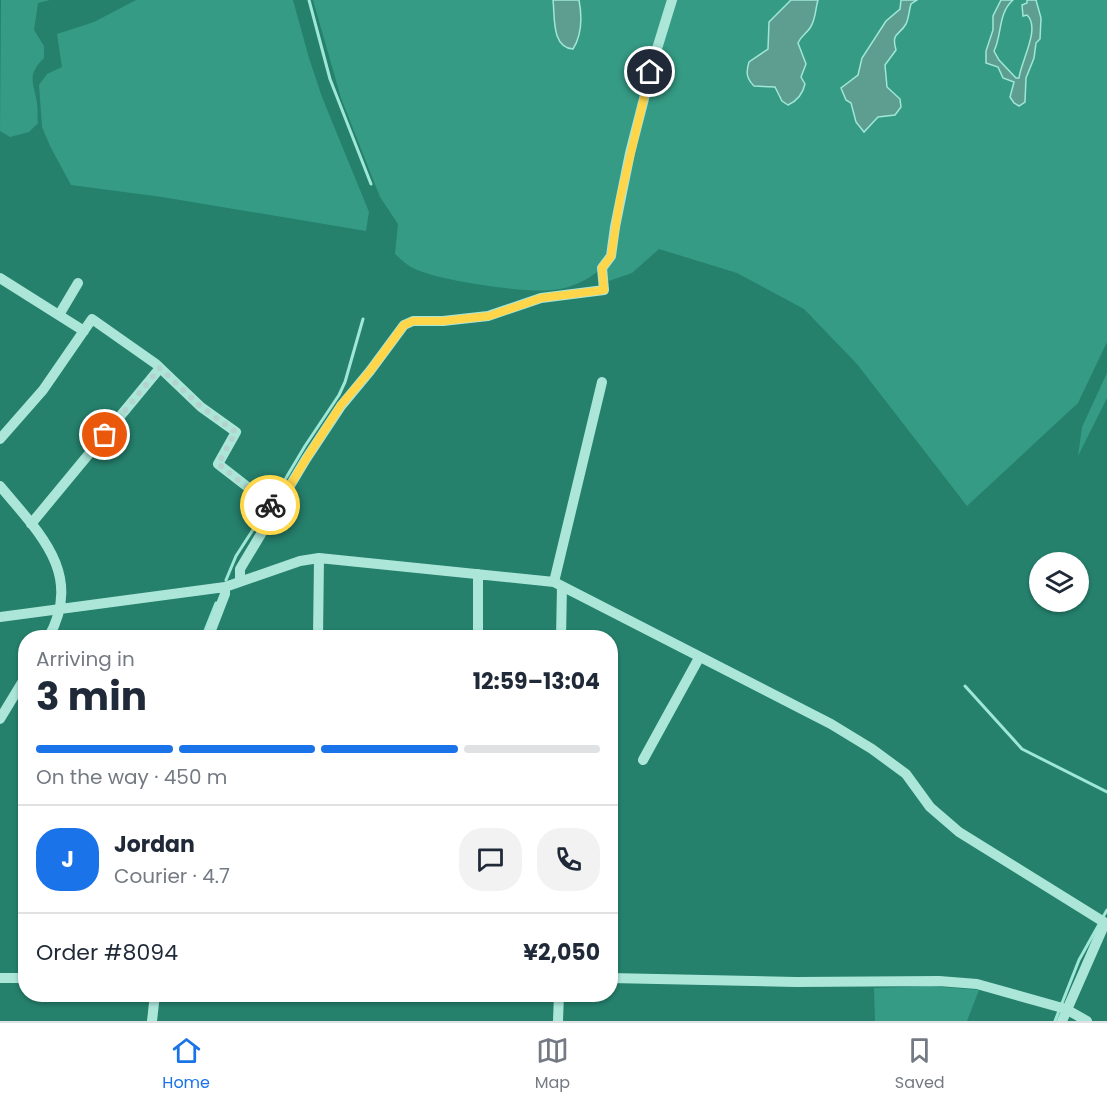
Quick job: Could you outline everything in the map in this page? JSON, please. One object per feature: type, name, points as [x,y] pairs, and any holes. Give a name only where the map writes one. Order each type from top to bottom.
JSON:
[{"type":"street","points":[[240,582],[240,569],[306,459],[341,405],[404,325],[413,321],[443,321],[489,316],[541,298],[604,290],[602,268],[611,256],[616,217],[630,153],[672,0]]},
{"type":"street","points":[[0,278],[84,331]]},
{"type":"street","points":[[58,315],[78,283]]},
{"type":"street","points":[[0,439],[43,390],[92,319],[160,368],[201,407],[236,432],[218,464],[276,509]]},
{"type":"street","points":[[31,524],[160,368]]},
{"type":"street","points":[[561,630],[558,584],[602,382]]},
{"type":"street","points":[[0,486],[50,548],[56,562],[61,590],[59,609],[52,630]]},
{"type":"street","points":[[318,630],[319,558]]},
{"type":"street","points":[[0,617],[225,588],[300,561],[319,558],[558,584],[831,724],[872,749],[906,774],[930,807],[959,832],[1106,924],[1062,1021]]},
{"type":"street","points":[[478,574],[478,630]]},
{"type":"street","points":[[211,630],[225,594],[225,588]]},
{"type":"street","points":[[643,760],[699,657]]},
{"type":"street","points":[[0,719],[18,689]]},
{"type":"street","points":[[0,978],[18,978]]},
{"type":"street","points":[[618,978],[958,982],[993,987],[1066,1009],[1087,1021]]},
{"type":"street","points":[[152,1021],[154,1002]]},
{"type":"street","points":[[558,1021],[559,1002]]},
{"type":"green space","points":[[1,0],[50,0],[38,3],[34,30],[44,46],[44,58],[33,75],[38,123],[29,132],[10,137],[0,131]]},
{"type":"green space","points":[[136,0],[293,0],[322,97],[369,212],[366,231],[162,197],[71,185],[42,127],[39,85],[47,74],[62,67],[57,34],[94,22]]},
{"type":"green space","points":[[313,0],[1107,0],[1107,342],[1078,403],[967,506],[857,364],[804,309],[737,273],[659,249],[632,273],[609,281],[602,268],[579,283],[553,290],[522,290],[482,285],[425,273],[410,267],[395,254],[398,224],[380,197],[341,98]]},
{"type":"green space","points":[[1107,373],[1107,398],[1078,456],[1082,427]]},
{"type":"green space","points":[[930,986],[979,990],[967,1021],[875,1021],[874,988]]},
{"type":"water","points":[[553,0],[579,0],[580,25],[573,49],[561,43],[558,37],[554,22]]},
{"type":"water","points":[[791,0],[818,0],[812,25],[798,43],[806,64],[801,77],[805,84],[797,99],[788,105],[782,101],[775,87],[754,86],[747,72],[749,62],[768,49],[769,22]]},
{"type":"water","points":[[901,0],[917,0],[911,4],[906,24],[894,40],[896,50],[885,65],[887,87],[900,99],[901,107],[895,115],[878,117],[864,132],[856,122],[851,103],[846,100],[841,88],[858,75],[862,58],[886,21],[900,9]]},
{"type":"water","points":[[1001,0],[1013,0],[1005,11],[994,51],[999,60],[1016,78],[1019,78],[1032,28],[1027,15],[1023,16],[1022,5],[1027,3],[1027,0],[1036,0],[1041,18],[1040,39],[1036,43],[1034,58],[1026,78],[1025,102],[1019,106],[1010,97],[1014,82],[1003,78],[998,67],[986,63],[986,51],[993,30],[993,16]]},
{"type":"waterway","points":[[309,0],[330,79],[371,184]]},
{"type":"waterway","points":[[274,498],[339,395],[345,382],[363,319]]},
{"type":"waterway","points":[[226,580],[236,556],[265,511]]},
{"type":"waterway","points":[[205,630],[216,603]]},
{"type":"waterway","points":[[965,686],[1022,749],[1107,792]]},
{"type":"waterway","points":[[1055,1021],[1079,960],[1107,910]]},
{"type":"way so far","points":[[105,435],[160,368],[201,407],[236,432],[218,464],[270,505]]},
{"type":"route","points":[[270,505],[276,509],[341,405],[404,325],[413,321],[443,321],[489,316],[541,298],[604,290],[602,268],[611,256],[620,199],[650,72]]}]
